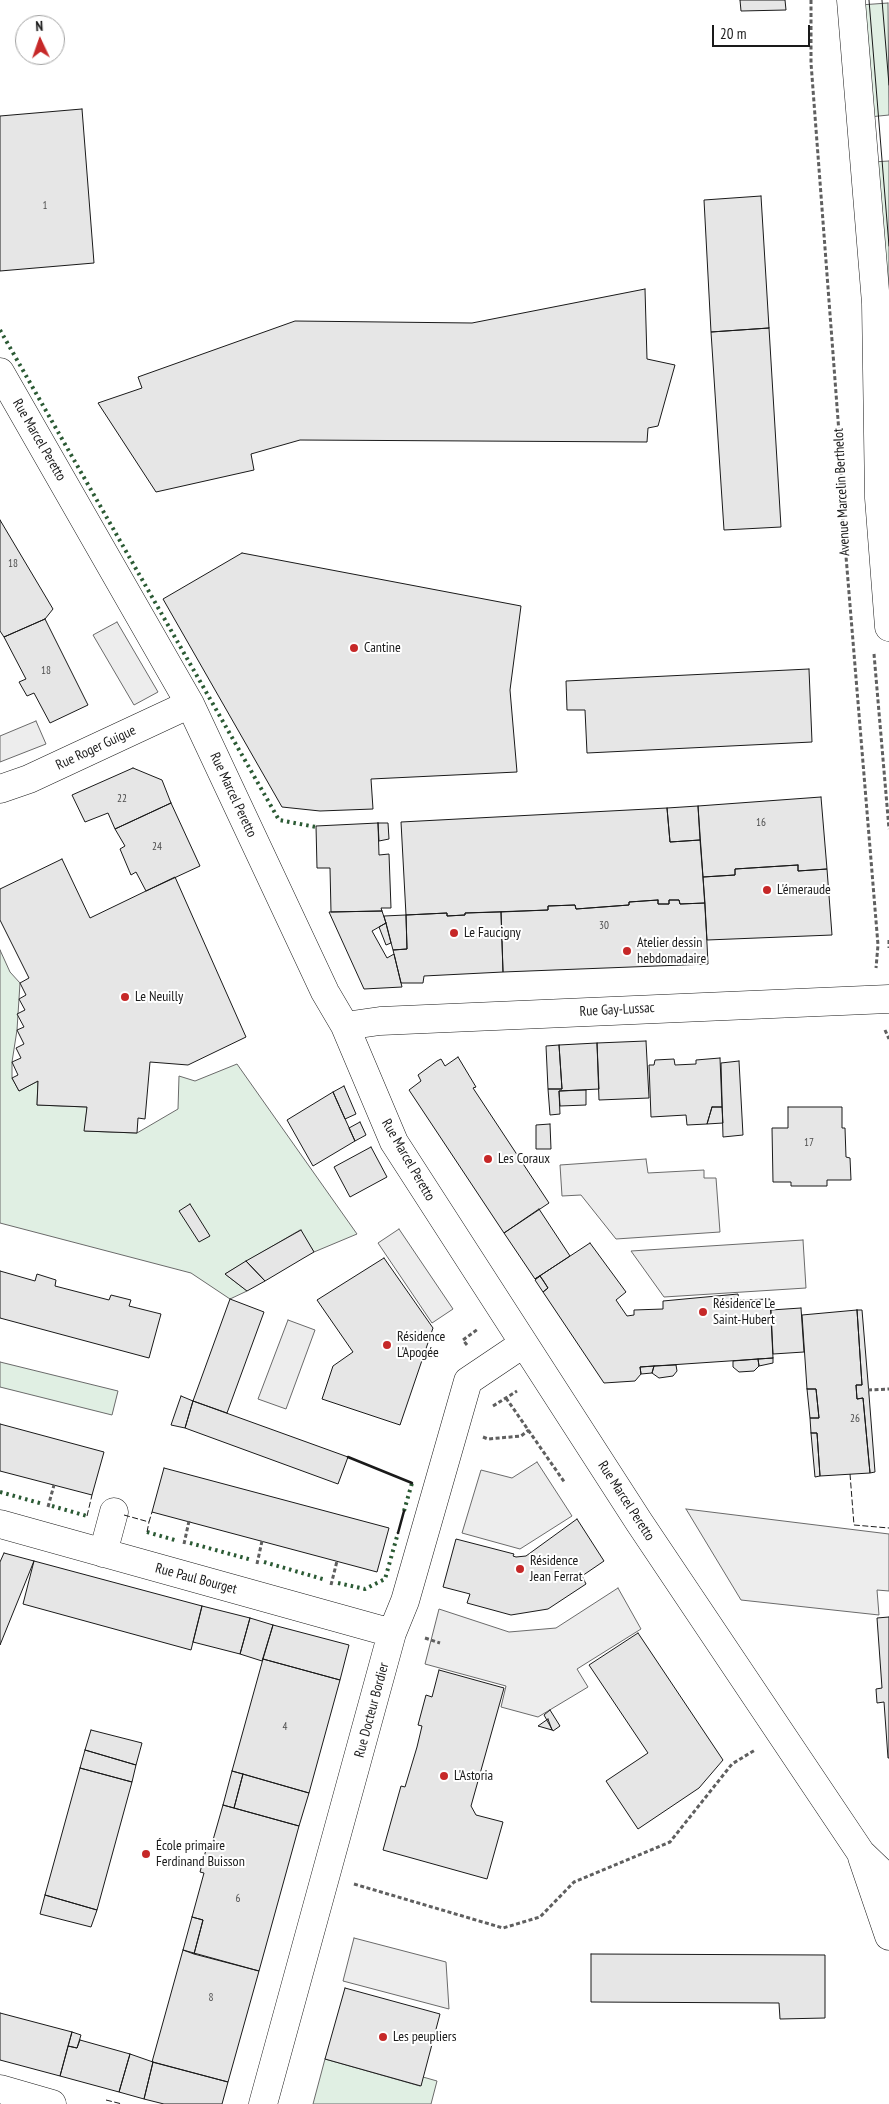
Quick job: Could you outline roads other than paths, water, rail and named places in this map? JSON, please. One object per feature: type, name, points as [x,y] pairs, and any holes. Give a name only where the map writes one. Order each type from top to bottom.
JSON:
[{"type":"street","points":[[852,0],[876,303],[889,626]]},
{"type":"street","name":"Rue Marcel Peretto","points":[[0,372],[190,704],[321,983],[345,1026],[394,1142],[523,1344],[781,1734],[861,1853],[889,1880]]},
{"type":"street","name":"Rue Roger Guigue","points":[[0,789],[29,779],[190,704]]},
{"type":"street","name":"Rue Gay-Lussac","points":[[345,1026],[380,1021],[889,998]]},
{"type":"street","name":"Rue Docteur Bordier","points":[[263,2104],[392,1633],[404,1601],[468,1381],[523,1344]]},
{"type":"street","points":[[103,1553],[114,1512]]},
{"type":"street","name":"Rue Paul Bourget","points":[[0,1524],[392,1633]]},
{"type":"street","name":"Rue Marcel Peretto","points":[[861,1853],[889,1936]]},
{"type":"street","points":[[0,2089],[52,2104]]},
{"type":"tram line","points":[[869,0],[889,246]]},
{"type":"tram line","points":[[882,0],[889,85]]},
{"type":"place","name":"Cantine","points":[[354,648]]},
{"type":"place","name":"L'émeraude","points":[[767,890]]},
{"type":"place","name":"Le Faucigny","points":[[454,933]]},
{"type":"place","name":"Atelier dessin hebdomadaire","points":[[627,951]]},
{"type":"place","name":"Le Neuilly","points":[[125,997]]},
{"type":"place","name":"Les Coraux","points":[[488,1159]]},
{"type":"place","name":"Résidence Le Saint-Hubert","points":[[703,1312]]},
{"type":"place","name":"Résidence L'Apogée","points":[[387,1345]]},
{"type":"place","name":"Résidence Jean Ferrat","points":[[520,1569]]},
{"type":"place","name":"L'Astoria","points":[[444,1776]]},
{"type":"place","name":"École primaire Ferdinand Buisson","points":[[146,1854]]},
{"type":"place","name":"Les peupliers","points":[[383,2037]]}]
